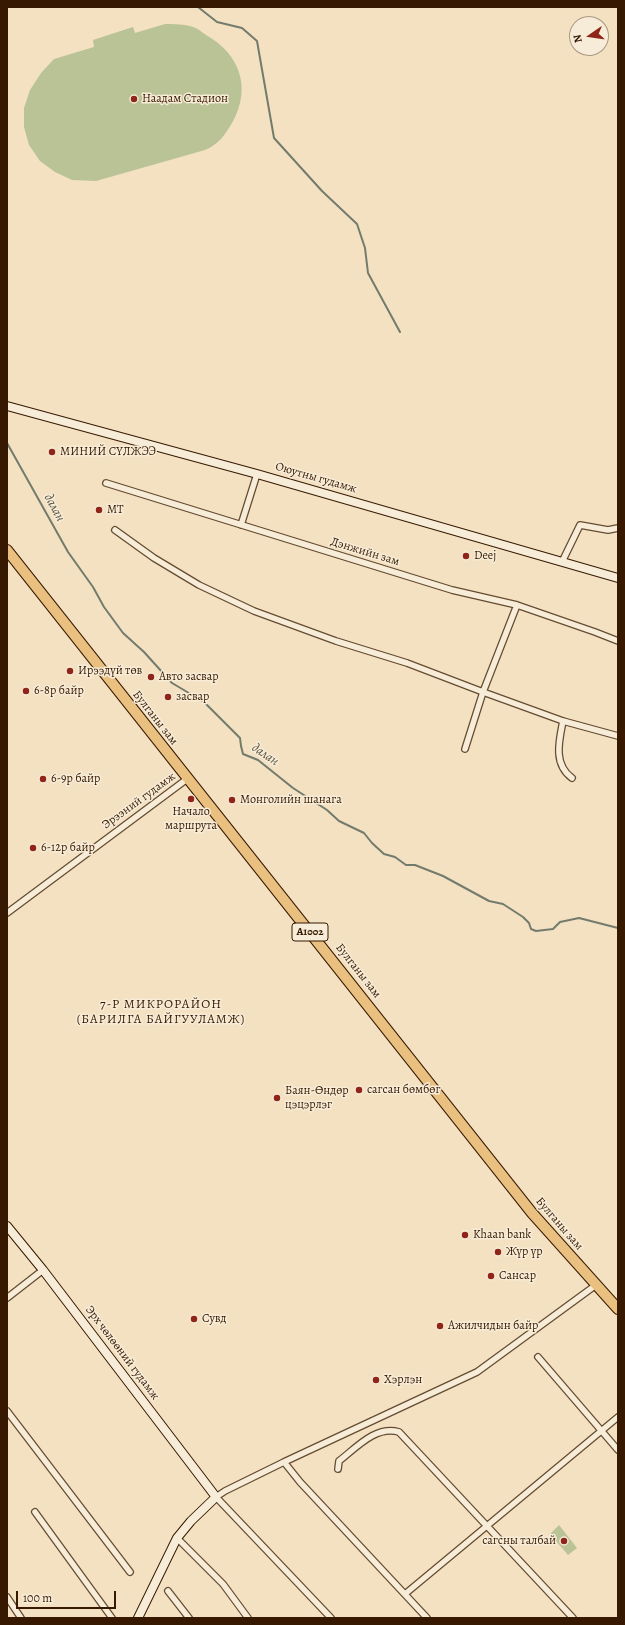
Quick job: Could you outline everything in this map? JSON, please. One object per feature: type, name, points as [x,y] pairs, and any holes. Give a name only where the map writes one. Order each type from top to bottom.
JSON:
[{"type":"highway","name":"Булганы зам","points":[[7,550],[528,1208],[618,1310]]},
{"type":"street","name":"Оюутны гудамж","points":[[7,406],[257,474],[618,578]]},
{"type":"street","points":[[241,525],[257,474]]},
{"type":"street","name":"Дэнжийн зам","points":[[106,483],[452,590],[517,605],[618,641]]},
{"type":"street","points":[[562,562],[580,525],[608,530],[618,528]]},
{"type":"street","points":[[115,530],[154,558],[199,585],[254,611],[336,641],[407,663],[563,721],[618,736]]},
{"type":"street","points":[[465,749],[483,692],[517,605]]},
{"type":"street","points":[[563,721],[558,749],[560,761],[567,775],[572,778]]},
{"type":"street","name":"Эрээний гудамж","points":[[7,912],[187,779]]},
{"type":"street","name":"Эрх чөлөөний гудамж","points":[[7,1226],[43,1270],[216,1497]]},
{"type":"street","points":[[7,1298],[43,1270]]},
{"type":"street","points":[[138,1618],[176,1538],[216,1497],[225,1491],[284,1462],[477,1372],[596,1285]]},
{"type":"street","points":[[538,1357],[618,1450]]},
{"type":"street","points":[[7,1411],[130,1572]]},
{"type":"street","points":[[405,1594],[618,1417]]},
{"type":"street","points":[[338,1469],[339,1461],[373,1435],[393,1430],[399,1432],[573,1618]]},
{"type":"street","points":[[284,1462],[300,1482],[428,1618]]},
{"type":"street","points":[[216,1497],[331,1618]]},
{"type":"street","points":[[36,1512],[112,1618]]},
{"type":"street","points":[[176,1538],[222,1584],[248,1618]]},
{"type":"street","points":[[168,1592],[189,1618]]},
{"type":"street","points":[[7,1597],[21,1618]]},
{"type":"green space","name":"Наадам Стадион","points":[[165,24],[183,25],[196,28],[218,43],[234,62],[242,85],[241,97],[238,110],[232,123],[221,139],[205,150],[96,181],[72,180],[55,172],[40,161],[29,145],[24,127],[24,108],[30,90],[41,73],[54,59],[94,47],[93,40],[133,27],[135,33]]},
{"type":"green space","name":"сагсны талбай","points":[[559,1525],[577,1548],[568,1555],[550,1534]]},
{"type":"waterway","points":[[198,7],[217,22],[242,28],[257,41],[274,138],[322,191],[357,224],[365,248],[368,273],[400,332]]},
{"type":"waterway","name":"далан","points":[[7,443],[68,552],[123,633],[144,652],[172,683],[204,702],[240,738],[243,754],[258,760],[293,788],[327,810],[339,821],[364,833],[384,854],[395,857],[406,865],[415,865],[443,876],[489,901],[503,904],[523,917],[529,923],[531,929],[536,931],[553,929],[560,922],[579,918],[618,928]]},
{"type":"place","name":"Наадам Стадион","points":[[134,99]]},
{"type":"place","name":"МИНИЙ СҮЛЖЭЭ","points":[[52,452]]},
{"type":"place","name":"МТ","points":[[99,510]]},
{"type":"place","name":"Deej","points":[[466,556]]},
{"type":"place","name":"Ирээдүй төв","points":[[70,671]]},
{"type":"place","name":"Авто засвар","points":[[151,677]]},
{"type":"place","name":"6-8р байр","points":[[26,691]]},
{"type":"place","name":"засвар","points":[[168,697]]},
{"type":"place","name":"6-9р байр","points":[[43,779]]},
{"type":"place","name":"Начало маршрута","points":[[191,799]]},
{"type":"place","name":"Монголийн шанага","points":[[232,800]]},
{"type":"place","name":"6-12р байр","points":[[33,848]]},
{"type":"place","name":"сагсан бөмбөг","points":[[359,1090]]},
{"type":"place","name":"Баян-Өндөр цэцэрлэг","points":[[277,1098]]},
{"type":"place","name":"Khaan bank","points":[[465,1235]]},
{"type":"place","name":"Жүр үр","points":[[498,1252]]},
{"type":"place","name":"Сансар","points":[[491,1276]]},
{"type":"place","name":"Сувд","points":[[194,1319]]},
{"type":"place","name":"Ажилчидын байр","points":[[440,1326]]},
{"type":"place","name":"Хэрлэн","points":[[376,1380]]},
{"type":"place","name":"сагсны талбай","points":[[564,1541]]},
{"type":"district","name":"7-Р МИКРОРАЙОН (БАРИЛГА БАЙГУУЛАМЖ)","points":[[161,1012]]}]
